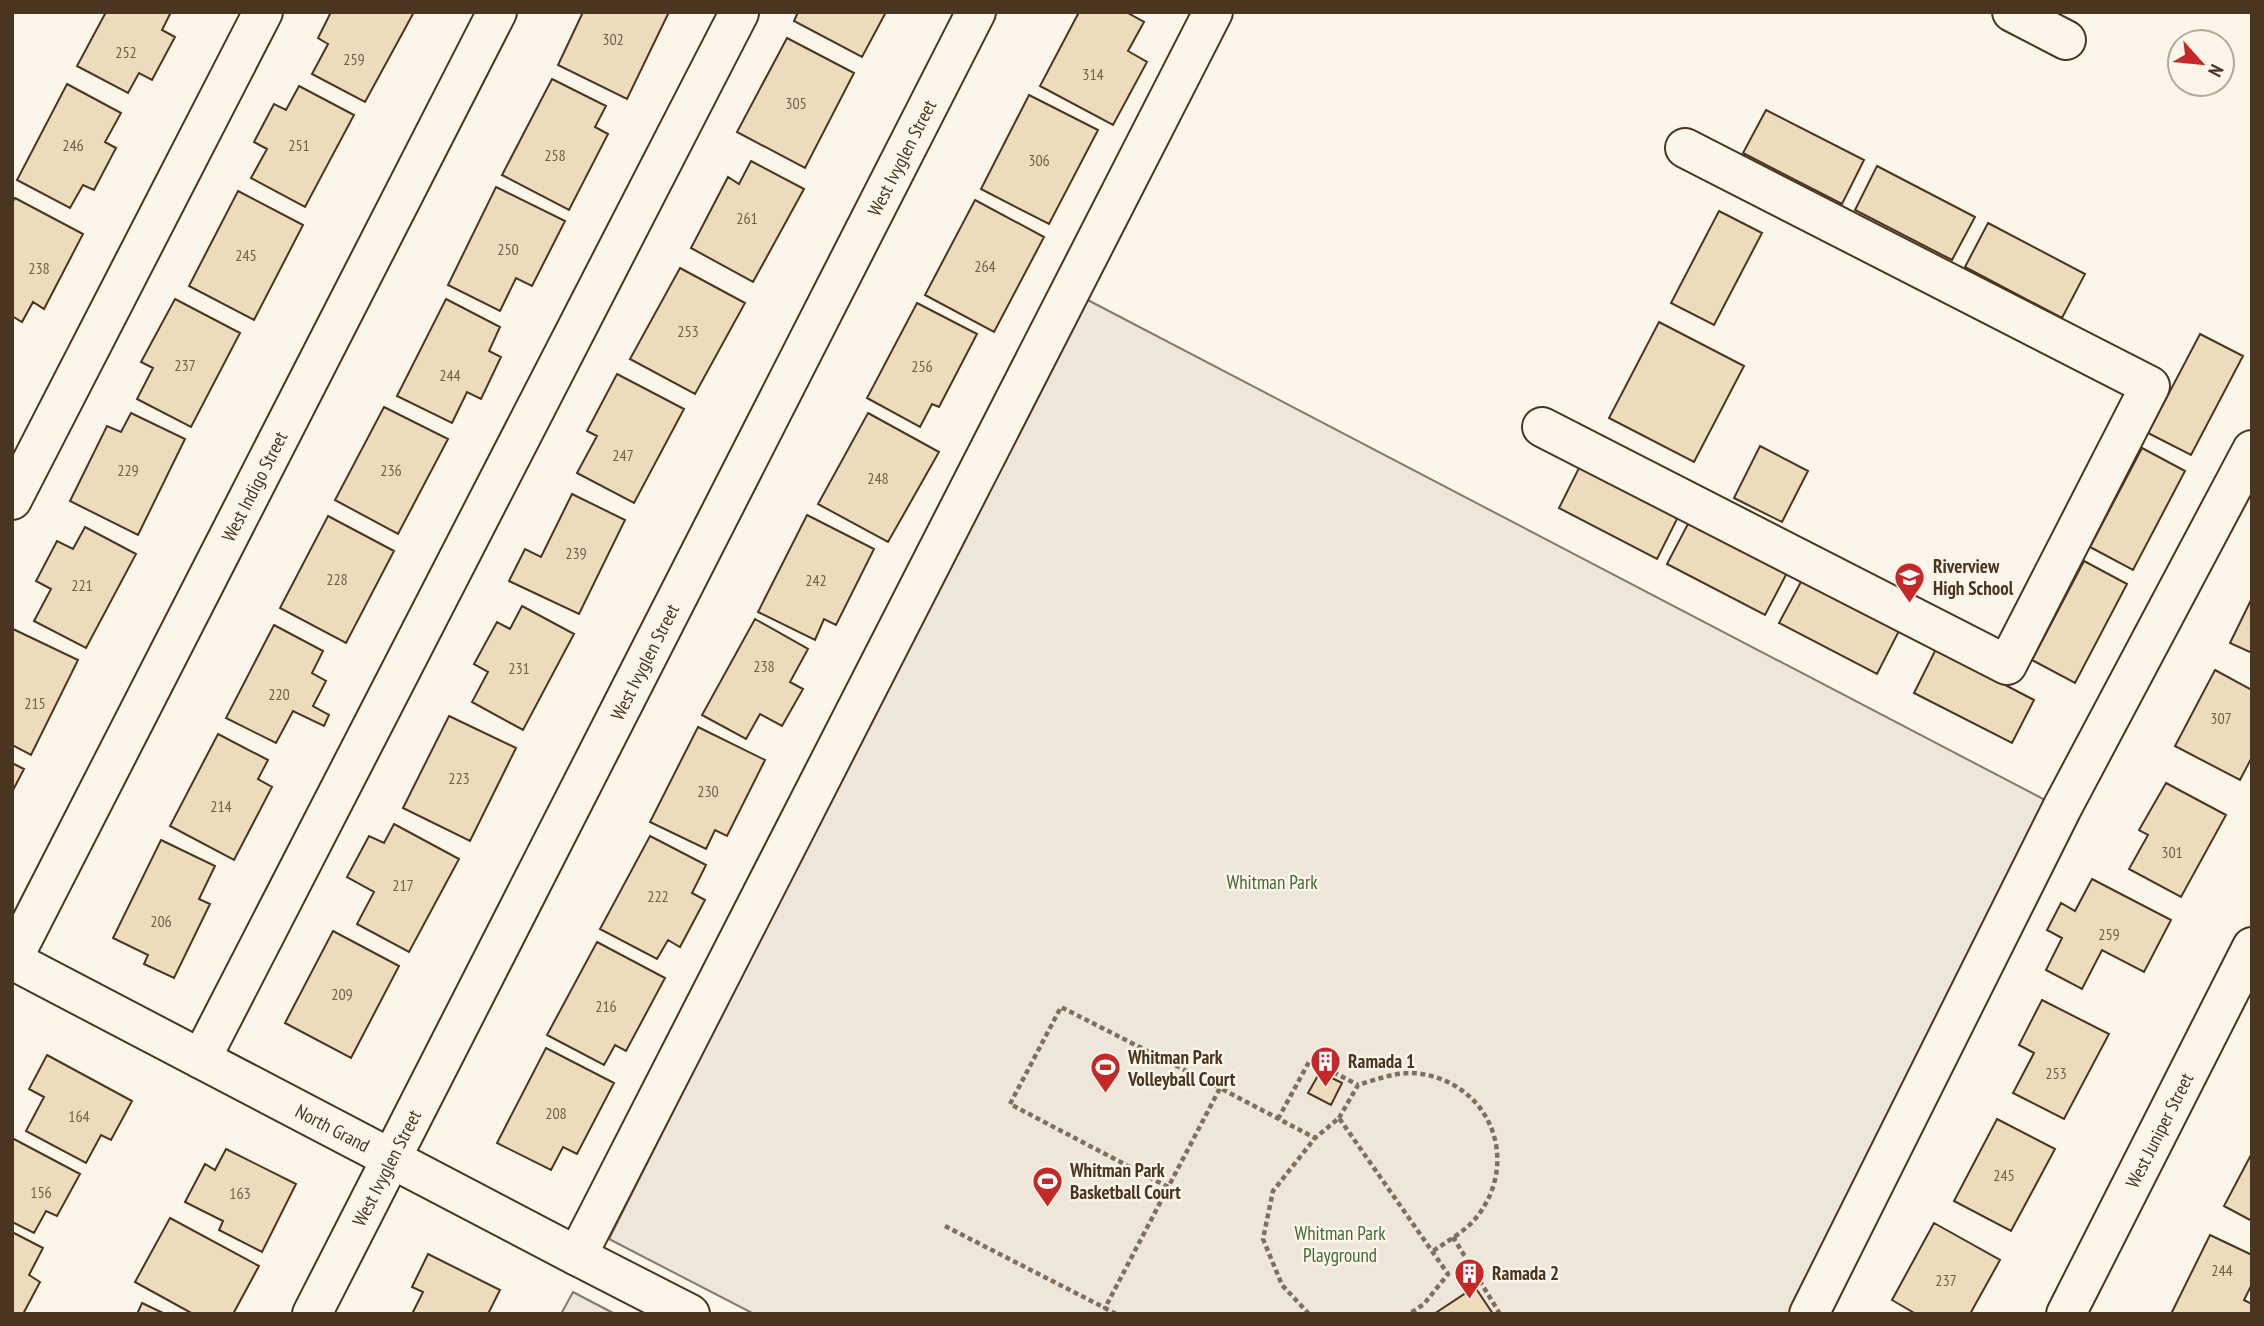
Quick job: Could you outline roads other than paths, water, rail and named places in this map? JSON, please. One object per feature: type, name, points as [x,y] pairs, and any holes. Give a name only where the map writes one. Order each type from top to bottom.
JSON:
[{"type":"street","points":[[12,500],[262,12]]},
{"type":"street","name":"West Indigo Street","points":[[12,960],[497,12]]},
{"type":"street","points":[[201,1059],[733,26],[739,13],[737,12]]},
{"type":"street","name":"West Ivyglen Street","points":[[312,1314],[976,12]]},
{"type":"street","points":[[577,1256],[1213,12]]},
{"type":"street","points":[[2012,12],[2066,40]]},
{"type":"street","points":[[1542,427],[2007,665],[2150,386],[1685,148]]},
{"type":"street","points":[[1809,1314],[2062,808],[2252,450]]},
{"type":"street","name":"West Juniper Street","points":[[2066,1314],[2252,947]]},
{"type":"street","name":"North Grand","points":[[12,960],[690,1314]]},
{"type":"place","name":"Riverview High School","points":[[1910,604]]},
{"type":"place","name":"Ramada 1","points":[[1325,1088]]},
{"type":"place","name":"Whitman Park Volleyball Court","points":[[1105,1095]]},
{"type":"place","name":"Whitman Park Basketball Court","points":[[1047,1208]]},
{"type":"place","name":"Ramada 2","points":[[1469,1300]]},
{"type":"park label","name":"Whitman Park","points":[[1272,882]]},
{"type":"park label","name":"Whitman Park Playground","points":[[1340,1244]]}]
